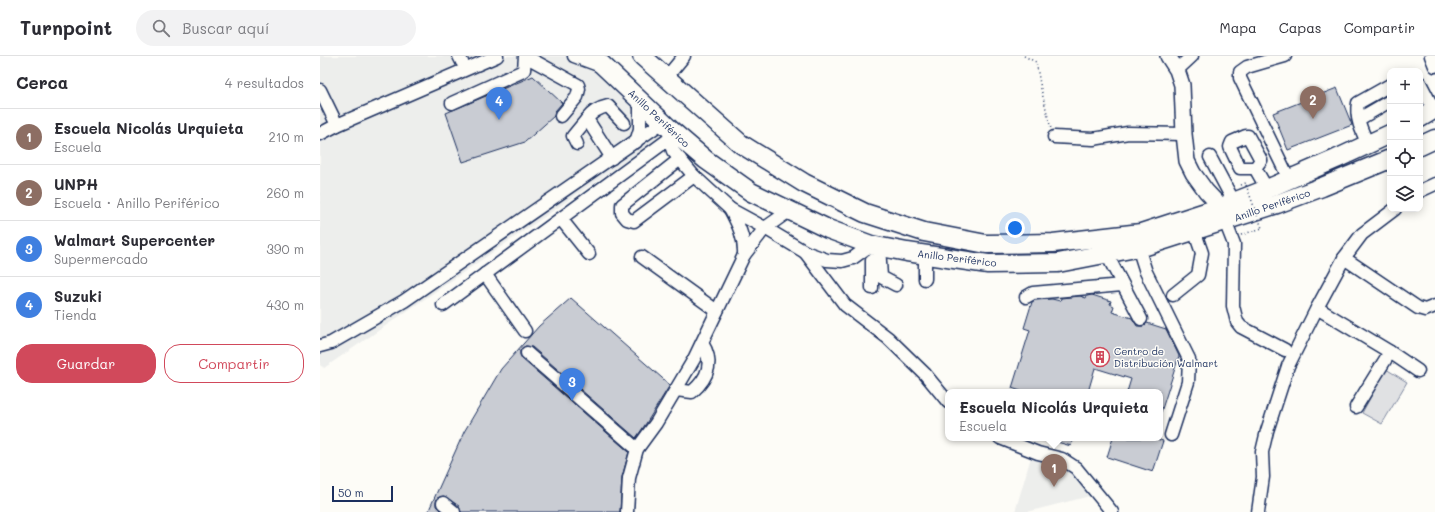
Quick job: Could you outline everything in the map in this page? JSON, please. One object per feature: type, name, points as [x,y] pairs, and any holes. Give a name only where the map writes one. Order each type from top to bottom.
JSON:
[{"type":"highway","name":"Anillo Periférico","points":[[593,56],[640,100],[668,130],[712,165],[752,192],[828,229],[875,246],[988,264],[1058,262],[1138,247],[1194,230],[1228,216],[1267,189],[1336,160],[1387,135]]},
{"type":"highway","name":"Anillo Periférico","points":[[642,56],[741,144],[804,183],[865,213],[924,232],[986,244],[1053,243],[1141,233],[1228,216],[1307,193],[1387,160]]},
{"type":"highway","points":[[1423,145],[1435,139]]},
{"type":"main road","points":[[1168,56],[1177,70],[1182,85],[1184,134],[1187,161],[1206,191],[1228,216]]},
{"type":"street","points":[[320,134],[337,125],[497,56]]},
{"type":"street","points":[[452,103],[521,72],[524,70],[525,56],[578,86],[579,89],[577,97],[560,116]]},
{"type":"street","points":[[574,56],[606,68]]},
{"type":"street","points":[[666,78],[684,56]]},
{"type":"street","points":[[1177,70],[1192,56]]},
{"type":"street","points":[[1285,56],[1247,67],[1240,72],[1240,78],[1288,179]]},
{"type":"street","points":[[1431,56],[1435,66]]},
{"type":"street","points":[[1368,144],[1362,132],[1356,110],[1358,103],[1387,87]]},
{"type":"street","points":[[320,90],[337,125]]},
{"type":"street","points":[[1423,92],[1430,112]]},
{"type":"street","points":[[636,142],[640,129],[640,100]]},
{"type":"street","points":[[1359,118],[1387,103]]},
{"type":"street","points":[[577,144],[573,136],[590,115],[602,107],[608,106],[624,123]]},
{"type":"street","points":[[587,119],[612,158]]},
{"type":"street","points":[[320,346],[331,343],[404,301],[636,142],[668,130]]},
{"type":"street","points":[[668,130],[673,151],[694,176],[730,209],[805,252],[827,260],[842,260],[853,258],[875,246]]},
{"type":"street","points":[[443,305],[561,219],[668,130]]},
{"type":"street","points":[[1054,137],[1093,139],[1128,134],[1184,134]]},
{"type":"street","points":[[1210,157],[1228,216],[1234,244],[1233,306],[1237,322],[1241,327],[1285,350]]},
{"type":"street","points":[[680,159],[622,205],[622,213],[627,219],[634,221],[694,176]]},
{"type":"street","points":[[1255,168],[1267,189]]},
{"type":"street","points":[[1423,190],[1435,184]]},
{"type":"street","points":[[730,209],[741,230],[745,246],[744,255]]},
{"type":"street","points":[[627,512],[628,478],[637,449],[676,390],[702,343],[744,255],[765,228],[789,211]]},
{"type":"street","points":[[1258,512],[1262,477],[1262,452],[1267,431],[1288,366],[1344,258],[1362,234],[1391,212]]},
{"type":"street","points":[[561,219],[589,254]]},
{"type":"street","points":[[1173,295],[1198,274],[1202,253],[1194,230]]},
{"type":"street","points":[[875,246],[881,277],[896,285]]},
{"type":"street","points":[[872,288],[875,246]]},
{"type":"street","points":[[1138,247],[1146,272],[1189,359],[1188,382],[1171,435]]},
{"type":"street","points":[[805,252],[845,305],[888,338],[925,374],[945,398]]},
{"type":"street","points":[[1106,253],[1141,319]]},
{"type":"street","points":[[925,254],[925,279]]},
{"type":"street","points":[[642,257],[717,311]]},
{"type":"street","points":[[1344,258],[1418,308],[1425,310],[1435,306]]},
{"type":"street","points":[[485,274],[525,331]]},
{"type":"street","points":[[1026,296],[1033,293],[1122,285]]},
{"type":"street","points":[[1317,308],[1390,352],[1418,371]]},
{"type":"street","points":[[676,390],[692,392],[704,377],[710,363],[707,351],[702,343]]},
{"type":"street","points":[[1356,407],[1390,352]]},
{"type":"street","points":[[527,353],[637,449]]},
{"type":"street","points":[[1008,441],[1038,453],[1062,459],[1076,468],[1112,512]]},
{"type":"street","points":[[443,503],[454,512]]},
{"type":"path","points":[[1024,56],[1036,62],[1040,89],[1054,137]]},
{"type":"path","points":[[1228,216],[1238,235],[1244,235],[1262,228],[1246,185]]},
{"type":"shaded area","points":[[320,56],[593,56],[671,130],[324,368],[320,365]]},
{"type":"shaded area","points":[[1386,369],[1407,382],[1382,424],[1362,413]]},
{"type":"shaded area","points":[[1031,457],[1073,473],[1080,479],[1090,496],[1027,512],[1015,512]]},
{"type":"building","points":[[533,76],[562,103],[555,111],[554,116],[525,142],[463,162],[446,113]]},
{"type":"building","points":[[1337,88],[1352,125],[1288,150],[1273,113]]},
{"type":"building","name":"Centro de Distribución Walmart","points":[[1092,295],[1111,301],[1110,304],[1114,306],[1112,312],[1132,318],[1137,326],[1144,326],[1147,323],[1166,329],[1179,356],[1163,406],[1163,389],[1128,389],[1131,379],[1095,368],[1089,389],[1012,388],[1030,330],[1024,328],[1032,302],[1035,300],[1052,299],[1060,301],[1061,298],[1080,296],[1086,298],[1087,296]]},
{"type":"building","points":[[571,298],[670,385],[636,438],[532,347],[525,346],[520,351],[522,359],[629,452],[622,477],[620,512],[461,512],[459,506],[444,496],[437,498],[436,502],[436,506],[442,512],[428,512],[464,432],[501,369],[539,326]]},
{"type":"building","points":[[1054,441],[1072,441],[1071,446]]},
{"type":"building","points":[[1112,441],[1163,441],[1153,472],[1107,457]]},
{"type":"place","name":"UNPH","points":[[1313,119]]},
{"type":"place","name":"Suzuki","points":[[499,120]]},
{"type":"place","name":"Centro de Distribución Walmart","points":[[1100,357]]},
{"type":"place","name":"Walmart Supercenter","points":[[572,401]]},
{"type":"place","name":"Escuela Nicolás Urquieta","points":[[1054,487]]}]
